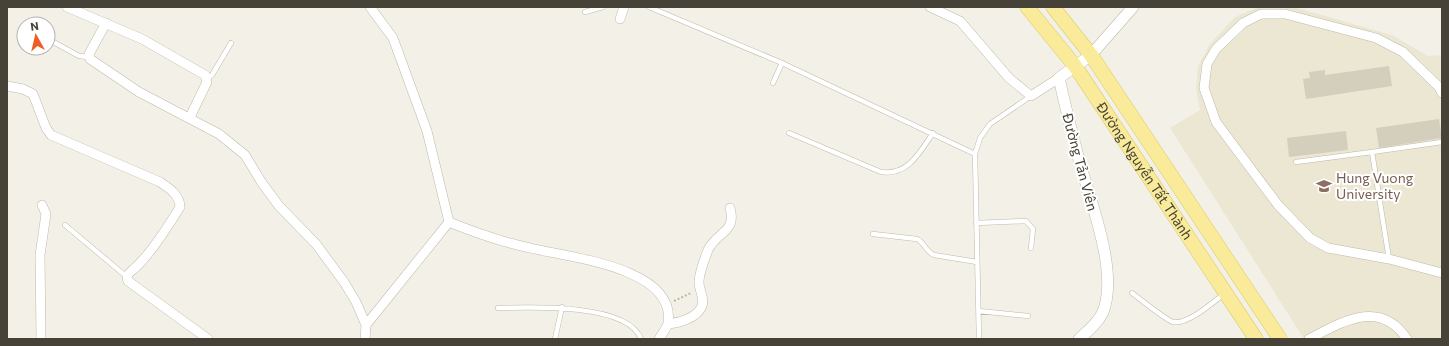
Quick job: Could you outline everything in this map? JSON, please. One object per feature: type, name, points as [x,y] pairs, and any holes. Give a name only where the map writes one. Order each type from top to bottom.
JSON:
[{"type":"main road","name":"Đường Nguyễn Tất Thành","points":[[1027,7],[1075,66],[1256,339]]},
{"type":"main road","name":"Đường Nguyễn Tất Thành","points":[[1053,7],[1091,55],[1280,339]]},
{"type":"street","points":[[67,7],[142,39],[207,78],[207,82],[190,117]]},
{"type":"street","points":[[370,7],[393,38],[427,130],[449,222]]},
{"type":"street","points":[[620,19],[624,7]]},
{"type":"street","points":[[930,7],[960,22],[1009,78],[1031,96],[1091,55],[1133,7]]},
{"type":"street","points":[[1442,93],[1439,87],[1403,52],[1376,38],[1285,14],[1262,14],[1243,23],[1216,49],[1207,64],[1204,88],[1216,122],[1278,205],[1310,238],[1324,246],[1389,259],[1442,273]]},
{"type":"street","points":[[106,23],[89,57],[139,92],[190,117],[219,134],[245,155],[262,183],[279,206],[316,244],[344,282],[356,302],[366,325],[365,339]]},
{"type":"street","name":"Đường Tản Viên","points":[[1058,78],[1105,252],[1107,274],[1107,296],[1103,312],[1094,326],[1079,339]]},
{"type":"street","points":[[7,86],[23,89],[32,94],[48,132],[51,135],[160,182],[170,189],[178,198],[180,206],[171,222],[137,266],[127,274],[127,277],[128,281],[208,339]]},
{"type":"street","points":[[41,339],[40,255],[46,214],[46,209],[42,205]]},
{"type":"street","points":[[668,324],[676,323],[693,316],[702,307],[703,296],[699,282],[708,251],[712,243],[732,223],[733,217],[730,208]]},
{"type":"street","points":[[449,222],[487,238],[624,270],[640,277],[654,287],[666,306],[668,313],[668,324],[659,339]]},
{"type":"street","points":[[366,325],[449,222]]},
{"type":"street","points":[[1309,339],[1351,319],[1368,316],[1385,319],[1403,333],[1407,339]]},
{"type":"lane","points":[[585,12],[603,7]]},
{"type":"lane","points":[[649,7],[782,63],[975,154]]},
{"type":"lane","points":[[207,78],[212,75],[231,42]]},
{"type":"lane","points":[[56,43],[79,56],[89,57]]},
{"type":"lane","points":[[773,83],[782,63]]},
{"type":"lane","points":[[979,339],[975,154],[980,138],[990,124],[1031,96]]},
{"type":"lane","points":[[789,132],[881,172],[887,173],[908,166],[933,133]]},
{"type":"lane","points":[[1296,162],[1442,142]]},
{"type":"lane","points":[[1372,152],[1389,259]]},
{"type":"lane","points":[[976,223],[1026,221],[1033,230],[1031,248]]},
{"type":"lane","points":[[65,225],[127,277]]},
{"type":"lane","points":[[873,234],[917,239],[922,241],[929,253],[934,255],[977,262]]},
{"type":"lane","points":[[1132,293],[1173,322],[1182,322],[1194,316],[1226,293]]},
{"type":"lane","points":[[498,308],[562,308],[590,312],[620,320],[639,334],[641,339]]},
{"type":"lane","points":[[555,339],[562,308]]},
{"type":"lane","points":[[979,312],[1028,316]]},
{"type":"path","points":[[666,306],[691,293]]},
{"type":"shaded area","name":"Hung Vuong University","points":[[1258,7],[1294,7],[1392,35],[1428,56],[1442,55],[1442,339],[1304,339],[1170,128],[1200,110],[1196,88],[1198,66],[1210,44],[1235,17]]},
{"type":"building","points":[[1389,66],[1392,86],[1306,99],[1303,79],[1310,78],[1309,72],[1325,70],[1325,75]]},
{"type":"building","points":[[1439,119],[1442,138],[1379,148],[1376,128]]},
{"type":"building","points":[[1346,131],[1348,150],[1289,157],[1287,138]]},
{"type":"place","name":"Hung Vuong University","points":[[1324,186]]}]
